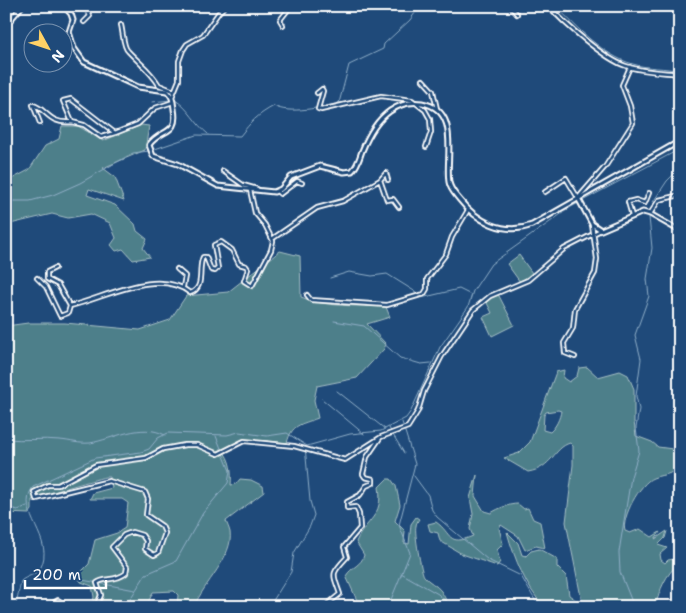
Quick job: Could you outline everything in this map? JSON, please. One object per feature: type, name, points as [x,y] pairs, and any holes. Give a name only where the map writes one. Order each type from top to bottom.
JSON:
[{"type":"main road","points":[[6,25],[22,6]]},
{"type":"main road","points":[[64,6],[73,20],[69,32],[74,48],[84,62],[138,87],[167,90],[172,96],[176,122],[173,128],[152,142],[149,149],[151,154],[178,164],[218,186],[277,191],[291,177],[320,166],[344,172],[352,171],[358,164],[370,135],[383,116],[404,103],[416,102],[428,104],[438,111],[445,121],[449,132],[449,182],[468,210],[488,223],[509,229],[520,229],[532,225],[579,201],[680,141]]},
{"type":"main road","points":[[579,201],[592,224],[601,230],[643,212],[680,231]]},
{"type":"street","points":[[172,96],[179,80],[179,62],[183,50],[187,44],[203,35],[218,12],[225,6]]},
{"type":"street","points":[[282,25],[280,20],[291,6]]},
{"type":"street","points":[[510,6],[517,14]]},
{"type":"street","points":[[550,6],[574,31],[609,58],[630,67],[680,74]]},
{"type":"street","points":[[84,22],[90,16],[85,7]]},
{"type":"street","points":[[121,25],[126,50],[146,66],[159,85],[174,91]]},
{"type":"street","points":[[545,192],[566,178],[579,201],[605,167],[632,126],[630,106],[622,86],[630,67]]},
{"type":"street","points":[[423,80],[433,91],[438,111]]},
{"type":"street","points":[[317,93],[322,89],[318,109],[321,110],[381,96],[416,102],[425,110],[431,123],[431,132],[426,147]]},
{"type":"street","points":[[72,122],[63,104],[68,99],[95,115],[115,132]]},
{"type":"street","points":[[40,123],[33,105],[50,118],[84,126],[101,137],[138,124],[155,108],[173,102]]},
{"type":"street","points":[[223,171],[243,185],[258,190]]},
{"type":"street","points":[[272,239],[317,208],[342,201],[380,180],[386,173],[388,180]]},
{"type":"street","points":[[380,180],[387,200],[393,199],[399,207]]},
{"type":"street","points":[[277,191],[280,194],[297,181],[302,184]]},
{"type":"street","points":[[70,306],[104,297],[134,285],[170,283],[190,293],[195,291],[200,284],[203,256],[206,258],[211,270],[215,271],[218,268],[214,245],[221,242],[232,250],[239,264],[246,266],[248,270],[244,281],[252,286],[271,250],[272,239],[256,213],[250,190]]},
{"type":"street","points":[[632,216],[628,202],[636,200],[645,203],[649,194]]},
{"type":"street","points":[[650,214],[659,200],[680,195]]},
{"type":"street","points":[[308,295],[311,300],[387,305],[424,294],[427,288],[427,279],[446,254],[450,240],[468,210]]},
{"type":"street","points":[[575,357],[566,353],[564,344],[573,328],[575,309],[581,294],[595,273],[597,259],[592,224]]},
{"type":"street","points":[[96,607],[101,595],[97,584],[100,580],[121,578],[126,573],[127,567],[112,547],[117,541],[132,532],[142,535],[146,541],[145,549],[154,555],[158,553],[165,533],[162,526],[146,515],[148,499],[144,492],[138,488],[109,481],[36,499],[34,492],[48,485],[58,485],[96,465],[146,458],[162,449],[185,445],[197,446],[218,454],[244,442],[264,443],[294,446],[345,460],[381,437],[408,427],[418,411],[424,391],[442,356],[473,310],[490,296],[528,280],[564,249],[601,230]]},
{"type":"street","points":[[37,278],[46,287],[60,316],[68,312],[70,306],[58,285],[48,279],[47,272],[54,268]]},
{"type":"street","points":[[176,269],[186,276],[183,288]]},
{"type":"street","points":[[324,607],[340,594],[333,580],[334,571],[347,557],[344,547],[360,528],[358,510],[356,508],[347,508],[347,502],[360,495],[366,486],[374,483],[374,479],[363,474],[367,458],[381,437]]},
{"type":"street","points":[[47,607],[58,600],[69,607]]},
{"type":"green space","points":[[141,125],[149,126],[145,150],[103,168],[115,177],[124,201],[89,189],[87,195],[115,205],[135,224],[137,231],[147,239],[143,248],[150,257],[133,260],[123,249],[116,251],[111,245],[116,238],[110,223],[91,214],[68,218],[52,214],[6,225],[6,182],[29,170],[45,146],[59,139],[62,126],[78,126],[103,141]]},
{"type":"green space","points":[[280,251],[300,256],[301,297],[321,303],[386,307],[390,317],[367,324],[386,344],[384,349],[357,378],[317,386],[314,400],[318,418],[294,429],[287,443],[261,440],[246,441],[222,450],[230,466],[231,485],[236,484],[240,479],[251,480],[263,486],[264,492],[226,521],[230,532],[227,551],[194,607],[177,607],[178,595],[174,591],[153,592],[146,607],[92,607],[94,597],[92,586],[81,582],[78,575],[89,564],[95,540],[117,533],[125,528],[128,503],[122,499],[90,499],[93,493],[112,488],[110,477],[105,477],[36,498],[32,500],[32,510],[29,514],[6,513],[6,326],[28,323],[65,323],[140,330],[170,320],[186,296],[228,292]]},
{"type":"green space","points":[[519,255],[532,273],[520,282],[507,264]]},
{"type":"green space","points":[[498,294],[514,325],[492,336],[483,317],[492,313],[486,301]]},
{"type":"green space","points":[[587,367],[598,377],[620,371],[628,375],[634,389],[636,436],[652,442],[658,447],[680,450],[680,465],[670,473],[648,481],[637,494],[626,518],[625,531],[630,533],[640,529],[652,537],[660,532],[655,539],[667,531],[665,538],[658,545],[667,548],[660,554],[661,560],[665,563],[668,560],[680,558],[680,563],[670,572],[664,583],[655,607],[583,607],[566,522],[573,465],[573,446],[570,443],[560,449],[543,466],[528,472],[504,458],[519,453],[530,442],[556,372],[564,370],[563,378],[569,382],[577,376],[579,368]],"holes":[[[561,411],[560,417],[552,430],[550,432],[543,430],[546,412]]]},
{"type":"green space","points":[[477,475],[475,496],[484,511],[491,513],[497,509],[515,504],[524,509],[528,508],[533,519],[540,522],[545,548],[536,546],[525,550],[518,536],[501,525],[499,528],[503,544],[497,550],[500,562],[497,566],[462,554],[440,541],[438,533],[430,531],[428,524],[436,522],[454,539],[465,539],[473,536],[470,529],[473,514],[470,498]]},
{"type":"green space","points":[[387,479],[391,479],[396,486],[400,505],[395,521],[405,531],[404,543],[409,544],[411,524],[416,517],[419,519],[416,525],[416,535],[424,576],[439,589],[452,607],[360,607],[346,576],[363,558],[364,555],[356,542],[377,512],[380,497],[379,487]]},
{"type":"green space","points":[[507,532],[518,543],[522,555],[526,556],[531,551],[539,549],[557,559],[557,567],[566,576],[569,595],[576,600],[577,607],[544,607],[531,590],[521,572]]},
{"type":"waterway","points":[[149,10],[154,6]]},
{"type":"waterway","points":[[6,201],[30,201],[53,195],[80,183],[133,153],[149,151],[196,135],[240,136],[255,119],[274,106],[280,109],[297,110],[339,103],[349,65],[383,49],[384,44],[410,20],[420,6]]},
{"type":"waterway","points":[[556,6],[582,32],[612,55],[639,66],[680,71]]},
{"type":"waterway","points":[[152,102],[171,100]]},
{"type":"waterway","points":[[175,100],[184,107],[208,134]]},
{"type":"waterway","points":[[11,607],[16,605],[21,581],[38,571],[44,558],[40,537],[28,507],[33,487],[95,458],[141,452],[149,449],[158,438],[168,433],[227,435],[239,432],[267,436],[287,433],[307,446],[350,434],[381,431],[406,418],[440,347],[468,307],[473,291],[491,264],[571,207],[680,149]]},
{"type":"waterway","points":[[653,202],[667,181],[680,168]]},
{"type":"waterway","points":[[634,607],[620,572],[619,552],[631,477],[639,451],[636,428],[639,409],[636,396],[641,359],[635,335],[649,296],[647,279],[652,248],[649,217]]},
{"type":"waterway","points":[[330,278],[349,272],[372,276],[387,274],[419,294],[421,298],[459,289],[471,295]]},
{"type":"waterway","points":[[334,321],[364,326],[400,358],[421,364],[431,363]]},
{"type":"waterway","points":[[337,391],[385,429]]},
{"type":"waterway","points":[[322,399],[364,434]]},
{"type":"waterway","points":[[388,607],[410,553],[399,525],[415,464],[402,422]]},
{"type":"waterway","points":[[389,428],[404,453]]},
{"type":"waterway","points":[[6,439],[53,439],[90,443],[137,431],[156,431],[165,435]]},
{"type":"waterway","points":[[125,607],[146,574],[176,561],[203,513],[228,483],[230,471],[216,436]]},
{"type":"waterway","points":[[269,607],[291,572],[294,553],[310,526],[314,515],[310,501],[305,446]]},
{"type":"waterway","points":[[414,476],[428,495],[432,510],[437,517],[488,560],[521,576],[539,607]]},
{"type":"waterway","points":[[6,507],[18,510],[27,506]]},
{"type":"waterway","points":[[401,573],[438,594],[452,607]]},
{"type":"waterway","points":[[77,579],[135,590]]}]
